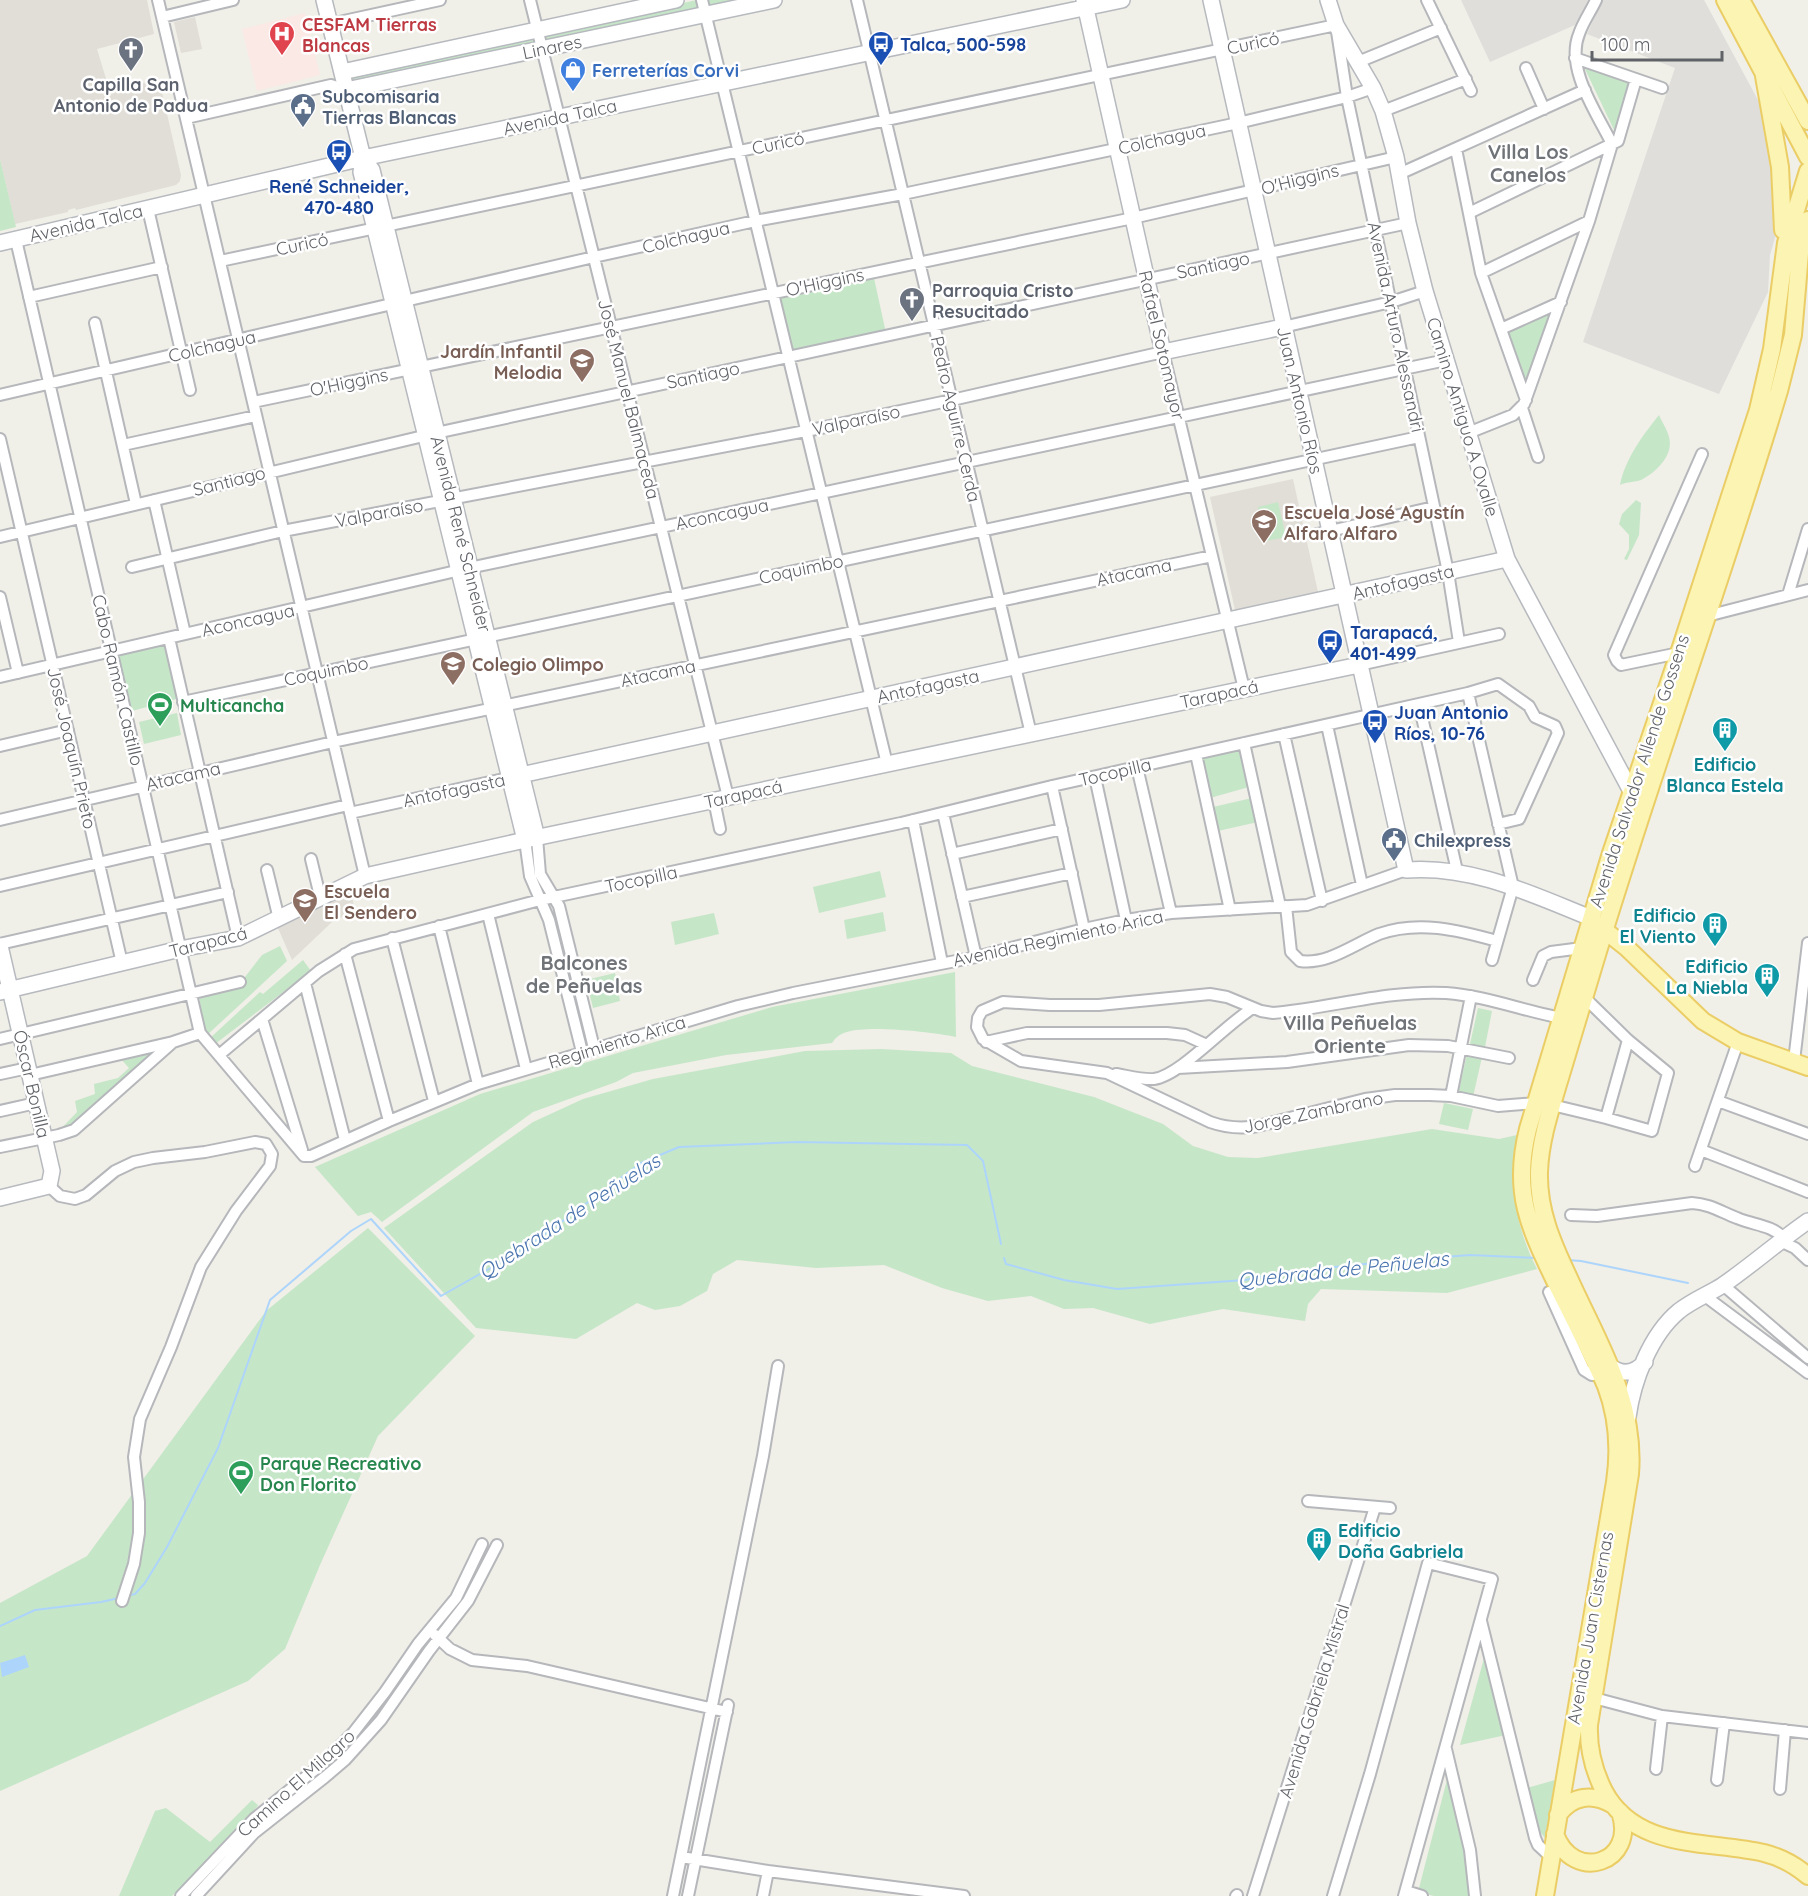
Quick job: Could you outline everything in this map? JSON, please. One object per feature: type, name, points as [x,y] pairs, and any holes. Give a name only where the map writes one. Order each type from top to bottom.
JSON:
[{"type":"main road","name":"Avenida René Schneider","points":[[324,0],[342,72],[339,88],[363,158],[372,170],[380,227],[531,839]]},
{"type":"main road","name":"Linares","points":[[342,72],[676,0]]},
{"type":"main road","name":"Linares","points":[[339,88],[542,49],[703,7],[774,0]]},
{"type":"main road","name":"Avenida Talca","points":[[0,243],[363,158],[869,53],[1085,4],[1122,0]]},
{"type":"main road","name":"Juan Antonio Ríos","points":[[1210,0],[1406,870]]},
{"type":"main road","points":[[1725,0],[1808,157]]},
{"type":"main road","points":[[1741,0],[1808,121]]},
{"type":"main road","name":"Rafael Sotomayor","points":[[1085,4],[1163,352]]},
{"type":"main road","name":"Camino Antiguo A Ovalle","points":[[1333,9],[1383,111],[1425,291],[1507,559],[1632,793]]},
{"type":"main road","points":[[1764,76],[1780,166],[1783,263]]},
{"type":"main road","name":"Avenida Salvador Allende Gossens","points":[[1603,1366],[1537,1245],[1527,1218],[1522,1191],[1522,1172],[1569,1020],[1590,918],[1679,653],[1763,389],[1778,313],[1783,263],[1790,228],[1806,178]]},
{"type":"main road","name":"Avenida Salvador Allende Gossens","points":[[1569,1020],[1584,997],[1784,376],[1793,335],[1800,253],[1808,220]]},
{"type":"main road","name":"Valparaíso","points":[[1163,352],[1283,327]]},
{"type":"main road","name":"Antofagasta","points":[[515,777],[1507,559]]},
{"type":"main road","name":"Tarapacá","points":[[5,991],[180,949],[238,938],[365,876],[1359,665]]},
{"type":"main road","name":"Avenida Regimiento Arica","points":[[1406,870],[1431,868],[1457,871],[1513,887],[1590,918]]},
{"type":"main road","points":[[1590,918],[1605,929],[1703,1021],[1738,1042],[1801,1064]]},
{"type":"main road","name":"Óscar Bonilla","points":[[0,945],[5,991],[21,1034],[52,1171],[49,1186]]},
{"type":"main road","points":[[0,1198],[49,1186]]},
{"type":"main road","name":"Avenida Juan Cisternas","points":[[1628,1417],[1631,1394],[1646,1359],[1654,1341],[1671,1318],[1687,1305],[1723,1285],[1808,1221]]},
{"type":"main road","points":[[1603,1366],[1618,1372],[1628,1372],[1637,1369],[1646,1359]]},
{"type":"main road","name":"Avenida Juan Cisternas","points":[[1603,1366],[1620,1391],[1628,1417],[1631,1445],[1630,1474],[1589,1725],[1590,1750],[1600,1783],[1617,1808]]},
{"type":"main road","name":"Avenida Juan Cisternas","points":[[1545,1896],[1617,1468],[1617,1425],[1603,1366]]},
{"type":"main road","points":[[1558,1815],[1572,1802],[1585,1797],[1597,1797],[1617,1808],[1638,1825],[1665,1838],[1763,1853],[1792,1864],[1808,1876]]},
{"type":"main road","points":[[1555,1834],[1560,1845],[1569,1855],[1581,1862],[1599,1862],[1611,1856],[1621,1844],[1624,1827],[1617,1808]]},
{"type":"street","points":[[158,0],[365,876]]},
{"type":"street","points":[[162,17],[233,0]]},
{"type":"street","points":[[330,24],[440,0]]},
{"type":"street","name":"José Manuel Balmaceda","points":[[530,0],[712,734],[721,799],[720,829]]},
{"type":"street","name":"Pedro Aguirre Cerda","points":[[857,0],[1031,734]]},
{"type":"street","points":[[1427,0],[1471,91]]},
{"type":"street","points":[[1468,433],[1513,415],[1524,404],[1589,221],[1612,144],[1578,75],[1575,58],[1579,34],[1596,0]]},
{"type":"street","points":[[703,7],[887,764]]},
{"type":"street","name":"Curicó","points":[[220,261],[1222,50],[1333,9]]},
{"type":"street","name":"Avenida Arturo Alessandri","points":[[1333,9],[1347,97],[1448,572],[1460,642]]},
{"type":"street","points":[[1358,62],[1441,28]]},
{"type":"street","points":[[1575,58],[1662,88]]},
{"type":"street","points":[[1526,68],[1544,109]]},
{"type":"street","points":[[1383,111],[1466,79]]},
{"type":"street","points":[[1469,213],[1618,141],[1636,79]]},
{"type":"street","name":"Linares","points":[[186,118],[339,88]]},
{"type":"street","name":"Colchagua","points":[[0,395],[755,221],[903,194],[1238,123],[1347,97],[1373,88]]},
{"type":"street","points":[[1399,174],[1585,90]]},
{"type":"street","points":[[1456,149],[1481,273],[1501,329],[1538,458]]},
{"type":"street","name":"O'Higgins","points":[[253,402],[1133,218],[1395,157]]},
{"type":"street","points":[[148,209],[190,390]]},
{"type":"street","points":[[1481,273],[1589,221]]},
{"type":"street","name":"Santiago","points":[[0,537],[430,434],[1408,223]]},
{"type":"street","name":"Cabo Ramón Castillo","points":[[16,240],[200,1033],[304,1156]]},
{"type":"street","points":[[29,297],[162,267]]},
{"type":"street","name":"Valparaíso","points":[[1283,327],[1391,302],[1425,291]]},
{"type":"street","points":[[1501,329],[1561,302]]},
{"type":"street","points":[[95,323],[136,504]]},
{"type":"street","name":"Valparaíso","points":[[132,567],[283,531],[806,431],[1163,352]]},
{"type":"street","name":"Rafael Sotomayor","points":[[1163,352],[1244,689]]},
{"type":"street","name":"Aconcagua","points":[[0,677],[464,570],[1446,360]]},
{"type":"street","points":[[123,445],[256,416]]},
{"type":"street","name":"Coquimbo","points":[[183,702],[1419,437]]},
{"type":"street","name":"José Joaquín Prieto","points":[[0,439],[122,963]]},
{"type":"street","points":[[1679,653],[1621,665],[1615,659],[1615,650],[1702,454]]},
{"type":"street","points":[[154,500],[185,634]]},
{"type":"street","points":[[1313,535],[1434,507]]},
{"type":"street","points":[[1788,595],[1808,529]]},
{"type":"street","name":"Atacama","points":[[0,820],[333,742],[1212,556]]},
{"type":"street","points":[[1707,616],[1808,590]]},
{"type":"street","points":[[0,597],[18,673]]},
{"type":"street","name":"Tarapacá","points":[[1359,665],[1499,634]]},
{"type":"street","points":[[169,638],[238,938]]},
{"type":"street","name":"Tocopilla","points":[[219,1055],[305,983],[354,949],[540,900],[913,820],[1498,684],[1529,706],[1535,717],[1555,726],[1558,736],[1519,819],[1498,824]]},
{"type":"street","points":[[1467,693],[1513,887],[1492,960]]},
{"type":"street","points":[[1419,704],[1457,871]]},
{"type":"street","points":[[1327,724],[1362,885]]},
{"type":"street","points":[[0,746],[68,730]]},
{"type":"street","points":[[1284,734],[1322,901]]},
{"type":"street","points":[[1244,743],[1283,906],[1291,952],[1300,961],[1330,957],[1379,934],[1416,927],[1445,929],[1497,941]]},
{"type":"street","points":[[1196,754],[1230,909]]},
{"type":"street","points":[[1137,767],[1171,914]]},
{"type":"street","name":"Antofagasta","points":[[0,886],[215,836],[515,777]]},
{"type":"street","points":[[1095,777],[1126,920]]},
{"type":"street","points":[[1052,786],[1084,929]]},
{"type":"street","points":[[943,813],[976,957]]},
{"type":"street","points":[[913,820],[942,963]]},
{"type":"street","points":[[952,854],[1062,829]]},
{"type":"street","name":"Avenida René Schneider","points":[[531,839],[540,874],[559,906],[594,1048]]},
{"type":"street","name":"Avenida René Schneider","points":[[531,839],[530,876],[549,920],[582,1052]]},
{"type":"street","points":[[311,860],[320,896]]},
{"type":"street","points":[[267,870],[279,919]]},
{"type":"street","name":"Avenida Regimiento Arica","points":[[942,963],[976,957],[1126,920],[1230,909],[1307,905],[1406,870]]},
{"type":"street","points":[[962,897],[1072,873]]},
{"type":"street","points":[[0,945],[228,892]]},
{"type":"street","points":[[488,914],[526,1069]]},
{"type":"street","points":[[439,926],[478,1084]]},
{"type":"street","points":[[392,938],[434,1101]]},
{"type":"street","points":[[1801,1064],[1808,943]]},
{"type":"street","points":[[1533,980],[1543,956],[1551,952],[1582,948]]},
{"type":"street","points":[[345,954],[389,1120]]},
{"type":"street","name":"Regimiento Arica","points":[[304,1156],[312,1156],[389,1120],[478,1084],[594,1048],[738,1006],[942,963]]},
{"type":"street","points":[[0,1039],[240,982]]},
{"type":"street","points":[[305,983],[345,1140]]},
{"type":"street","points":[[1207,1045],[1185,1035],[1167,1032],[1027,1033],[986,1042],[977,1027],[982,1011],[997,1004],[1009,1002],[1099,1005],[1210,994],[1235,999],[1253,1008],[1273,1013],[1414,993],[1445,993],[1471,996],[1569,1020]]},
{"type":"street","points":[[1451,1096],[1471,996]]},
{"type":"street","points":[[1584,997],[1628,1040],[1606,1118]]},
{"type":"street","points":[[1107,1073],[1155,1079],[1178,1068],[1239,1016],[1253,1008]]},
{"type":"street","points":[[262,1019],[304,1156]]},
{"type":"street","points":[[0,1074],[29,1071],[172,1042],[200,1033]]},
{"type":"street","name":"Jorge Zambrano","points":[[986,1042],[1021,1061],[1107,1073],[1210,1122],[1226,1127],[1258,1126],[1380,1097],[1410,1094],[1451,1096],[1498,1106],[1544,1104],[1652,1131],[1668,1073],[1628,1040]]},
{"type":"street","points":[[0,1147],[74,1130],[172,1042]]},
{"type":"street","points":[[1695,1166],[1738,1042]]},
{"type":"street","points":[[1178,1068],[1287,1062],[1409,1045],[1436,1045],[1509,1058]]},
{"type":"street","points":[[1150,1094],[1155,1079]]},
{"type":"street","points":[[1718,1101],[1808,1134]]},
{"type":"street","points":[[0,1111],[36,1103]]},
{"type":"street","points":[[49,1186],[60,1196],[75,1199],[86,1195],[124,1166],[144,1159],[190,1155],[255,1142],[266,1144],[273,1154],[270,1166],[236,1211],[201,1267],[171,1347],[140,1419],[134,1457],[139,1502],[139,1533],[134,1564],[123,1597]]},
{"type":"street","points":[[1701,1150],[1808,1192]]},
{"type":"street","points":[[0,1208],[16,1194]]},
{"type":"street","points":[[1571,1215],[1597,1216],[1692,1203],[1703,1204],[1736,1218],[1777,1230],[1782,1239],[1808,1260]]},
{"type":"street","points":[[1723,1285],[1808,1358]]},
{"type":"street","points":[[1549,1292],[1584,1370],[1592,1376],[1603,1366]]},
{"type":"street","points":[[1705,1296],[1808,1373]]},
{"type":"street","points":[[673,1896],[763,1456],[778,1366]]},
{"type":"street","points":[[1308,1500],[1390,1508]]},
{"type":"street","name":"Avenida Gabriela Mistral","points":[[1253,1896],[1375,1507]]},
{"type":"street","name":"Camino El Milagro","points":[[181,1896],[254,1819],[341,1746],[369,1714],[456,1598],[482,1544]]},
{"type":"street","name":"Camino El Milagro","points":[[196,1896],[254,1833],[325,1777],[381,1720],[468,1601],[497,1545]]},
{"type":"street","points":[[1333,1896],[1370,1774],[1428,1563],[1492,1579],[1405,1894],[1422,1896]]},
{"type":"street","points":[[1481,1621],[1535,1838],[1538,1845],[1551,1857]]},
{"type":"street","points":[[430,1631],[458,1654],[472,1660],[527,1666],[711,1709],[727,1708],[688,1896]]},
{"type":"street","points":[[1594,1698],[1662,1716],[1808,1733]]},
{"type":"street","points":[[1656,1769],[1662,1716]]},
{"type":"street","points":[[1717,1780],[1724,1723]]},
{"type":"street","points":[[1780,1789],[1785,1730]]},
{"type":"street","points":[[1446,1747],[1470,1850],[1475,1896]]},
{"type":"street","points":[[681,1857],[923,1893],[964,1896]]},
{"type":"street","points":[[763,1896],[768,1871]]},
{"type":"shaded area","points":[[0,0],[147,0],[154,34],[97,49],[110,92],[159,79],[181,175],[176,185],[15,224],[0,159]]},
{"type":"shaded area","points":[[1461,0],[1588,0],[1575,25],[1490,62]]},
{"type":"shaded area","points":[[1602,0],[1704,0],[1765,113],[1779,224],[1770,255],[1768,292],[1719,394],[1583,342],[1675,68],[1587,34]]},
{"type":"shaded area","name":"CESFAM Tierras Blancas","points":[[305,13],[320,75],[257,91],[242,29]]},
{"type":"shaded area","points":[[195,17],[202,49],[181,53],[174,22]]},
{"type":"shaded area","name":"Escuela José Agustín Alfaro Alfaro","points":[[1293,479],[1318,592],[1235,610],[1210,497]]},
{"type":"shaded area","name":"Escuela El Sendero","points":[[350,888],[355,911],[332,922],[292,960],[277,926]]},
{"type":"green space","points":[[697,0],[751,0],[352,85],[349,75]]},
{"type":"green space","points":[[1584,67],[1628,81],[1630,87],[1615,132]]},
{"type":"green space","points":[[0,159],[16,227],[0,231]]},
{"type":"green space","points":[[874,278],[886,333],[794,352],[780,298]]},
{"type":"green space","points":[[1551,308],[1526,384],[1508,332],[1511,327]]},
{"type":"green space","points":[[1659,415],[1669,437],[1667,456],[1654,472],[1643,479],[1620,485],[1630,457]]},
{"type":"green space","points":[[1636,500],[1641,503],[1639,535],[1627,560],[1624,559],[1629,549],[1629,535],[1619,524],[1622,514]]},
{"type":"green space","points":[[1278,502],[1286,537],[1266,541],[1258,507]]},
{"type":"green space","points":[[167,645],[180,698],[132,711],[118,655]]},
{"type":"green space","name":"Multicancha","points":[[177,713],[181,735],[144,744],[139,722]]},
{"type":"green space","points":[[1241,749],[1249,787],[1210,798],[1201,758]]},
{"type":"green space","points":[[1252,798],[1258,822],[1218,831],[1213,807]]},
{"type":"green space","points":[[880,871],[886,897],[819,913],[813,887]]},
{"type":"green space","points":[[883,912],[886,931],[847,939],[844,920]]},
{"type":"green space","points":[[714,913],[719,934],[675,945],[671,922]]},
{"type":"green space","points":[[280,946],[287,961],[206,1036],[199,997],[246,986],[245,977],[262,955]]},
{"type":"green space","points":[[303,960],[311,971],[215,1044],[209,1039],[260,992],[263,994]]},
{"type":"green space","points":[[955,972],[956,1037],[901,1030],[857,1030],[842,1034],[832,1043],[726,1055],[633,1073],[616,1082],[533,1112],[382,1222],[371,1212],[358,1216],[315,1167],[480,1094],[772,1007]]},
{"type":"green space","points":[[615,973],[620,1001],[593,1008],[586,980]]},
{"type":"green space","points":[[1478,1008],[1492,1011],[1485,1047],[1470,1044]]},
{"type":"green space","points":[[160,1048],[72,1128],[59,1131],[77,1112],[75,1101],[95,1094],[94,1084],[118,1078],[129,1068],[120,1058]]},
{"type":"green space","name":"Quebrada de Peñuelas","points":[[881,1049],[951,1053],[972,1066],[1094,1097],[1163,1124],[1193,1146],[1228,1157],[1258,1158],[1432,1129],[1499,1139],[1517,1135],[1514,1170],[1516,1204],[1523,1237],[1537,1269],[1447,1293],[1321,1289],[1308,1304],[1305,1321],[1223,1309],[1150,1324],[1093,1308],[1064,1309],[1031,1296],[988,1301],[942,1288],[884,1265],[816,1268],[737,1260],[713,1274],[707,1291],[680,1306],[655,1310],[637,1303],[576,1339],[476,1328],[384,1228],[533,1122],[583,1099],[653,1079],[805,1051]]},
{"type":"green space","points":[[1467,1054],[1482,1057],[1473,1097],[1458,1094]]},
{"type":"green space","points":[[1444,1103],[1473,1109],[1468,1130],[1439,1124]]},
{"type":"green space","name":"Parque Recreativo Don Florito","points":[[368,1228],[475,1336],[378,1436],[285,1649],[248,1681],[0,1791],[0,1603],[87,1556],[266,1311]]},
{"type":"green space","points":[[1486,1651],[1506,1735],[1460,1745]]},
{"type":"green space","points":[[1449,1772],[1475,1896],[1434,1896],[1418,1892]]},
{"type":"green space","points":[[1555,1780],[1545,1838],[1537,1828],[1527,1788]]},
{"type":"green space","points":[[252,1800],[258,1805],[257,1807],[172,1896],[119,1896],[155,1811],[166,1808],[210,1842]]},
{"type":"water","points":[[25,1655],[29,1667],[2,1677],[0,1663]]},
{"type":"waterway","name":"Quebrada de Peñuelas","points":[[127,1596],[135,1594],[145,1583],[167,1547],[218,1448],[270,1300],[351,1231],[371,1219],[441,1296],[526,1248],[641,1163],[679,1147],[797,1142],[967,1145],[983,1161],[1001,1244]]},
{"type":"waterway","name":"Quebrada de Peñuelas","points":[[1004,1258],[1006,1264],[1064,1280],[1117,1289],[1245,1280],[1284,1272],[1470,1255],[1538,1258]]},
{"type":"waterway","name":"Quebrada de Peñuelas","points":[[1567,1260],[1688,1283]]},
{"type":"waterway","name":"Quebrada de Peñuelas","points":[[0,1626],[35,1610],[119,1598]]},
{"type":"place","name":"CESFAM Tierras Blancas","points":[[282,57]]},
{"type":"place","name":"Talca, 500-598","points":[[881,67]]},
{"type":"place","name":"Capilla San Antonio de Padua","points":[[131,73]]},
{"type":"place","name":"Ferreterías Corvi","points":[[573,93]]},
{"type":"place","name":"Subcomisaria Tierras Blancas","points":[[303,129]]},
{"type":"place","name":"René Schneider, 470-480","points":[[339,175]]},
{"type":"place","name":"Parroquia Cristo Resucitado","points":[[912,323]]},
{"type":"place","name":"Jardín Infantil Melodia","points":[[582,384]]},
{"type":"place","name":"Escuela José Agustín Alfaro Alfaro","points":[[1264,545]]},
{"type":"place","name":"Tarapacá, 401-499","points":[[1330,665]]},
{"type":"place","name":"Colegio Olimpo","points":[[453,687]]},
{"type":"place","name":"Multicancha","points":[[160,728]]},
{"type":"place","name":"Juan Antonio Ríos, 10-76","points":[[1375,745]]},
{"type":"place","name":"Edificio Blanca Estela","points":[[1725,753]]},
{"type":"place","name":"Chilexpress","points":[[1394,863]]},
{"type":"place","name":"Escuela El Sendero","points":[[305,924]]},
{"type":"place","name":"Edificio El Viento","points":[[1715,948]]},
{"type":"place","name":"Edificio La Niebla","points":[[1767,999]]},
{"type":"place","name":"Parque Recreativo Don Florito","points":[[241,1496]]},
{"type":"place","name":"Edificio Doña Gabriela","points":[[1319,1563]]},
{"type":"district","name":"Villa Los Canelos","points":[[1528,162]]},
{"type":"district","name":"Balcones de Peñuelas","points":[[584,974]]},
{"type":"district","name":"Villa Peñuelas Oriente","points":[[1350,1034]]}]
